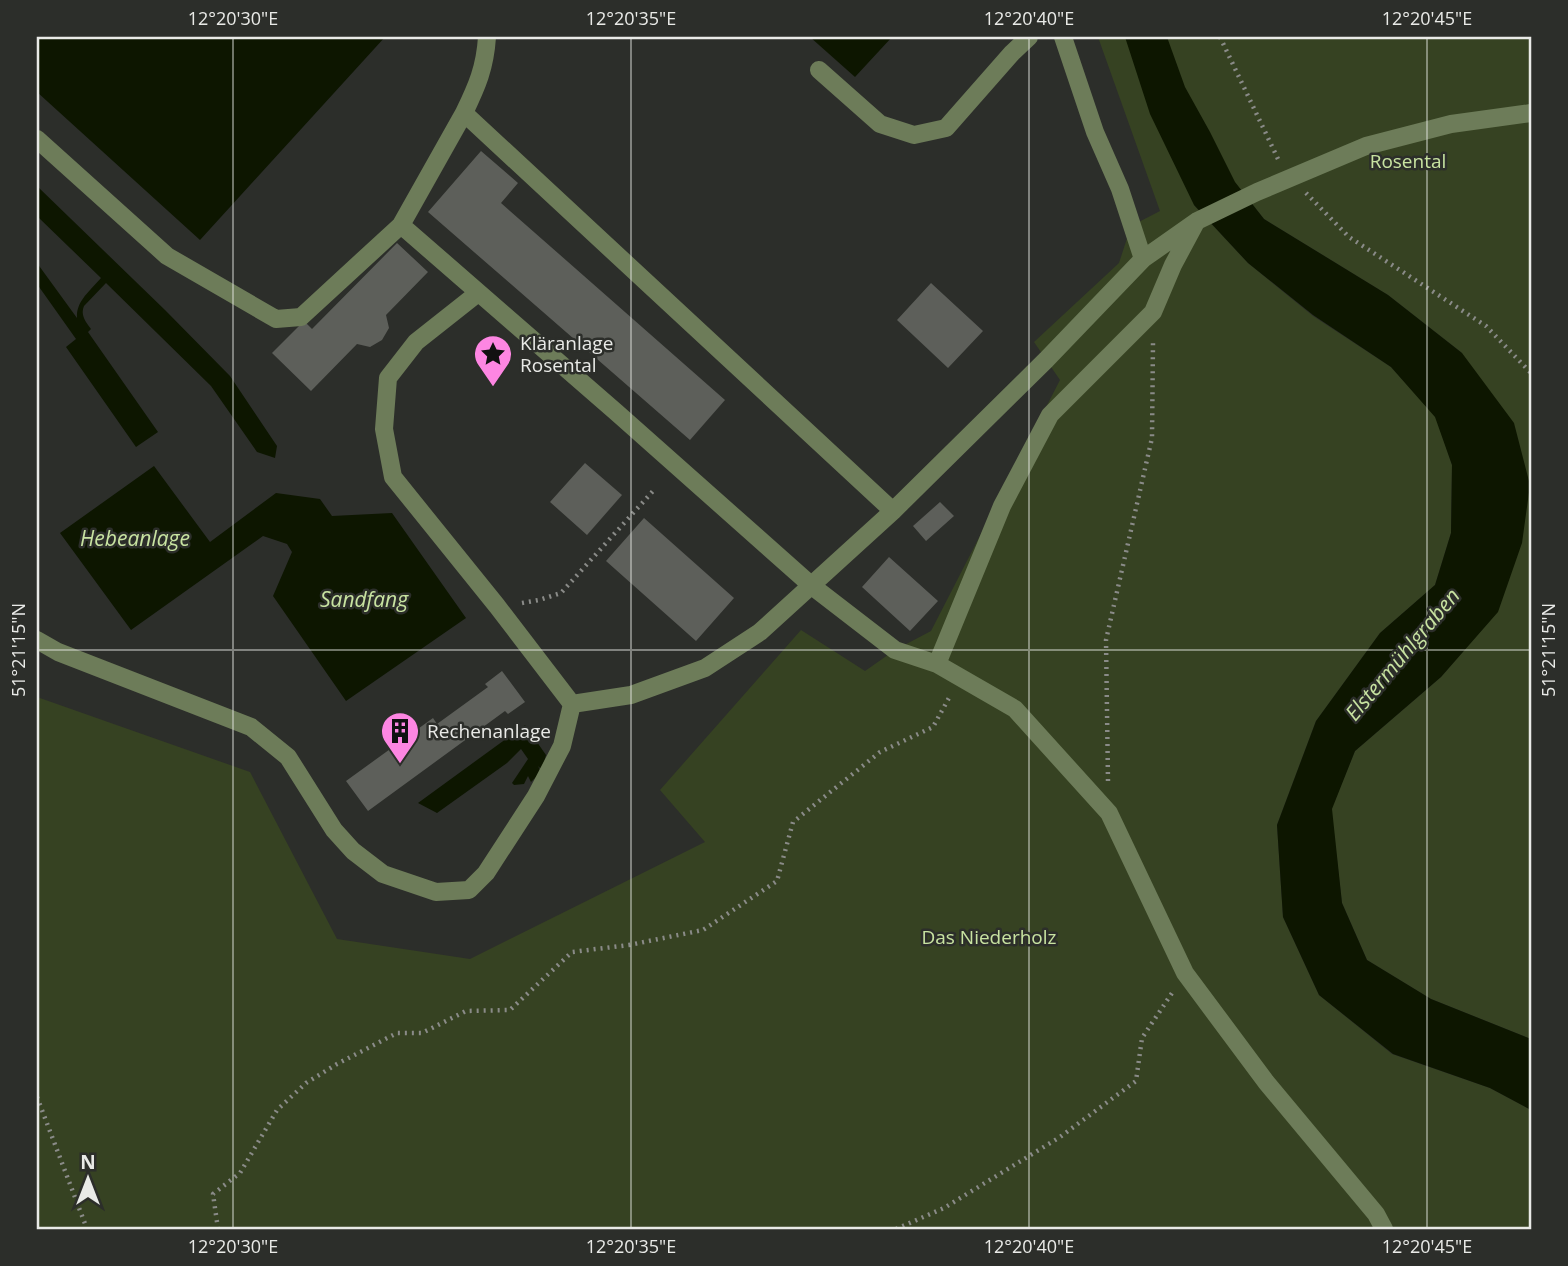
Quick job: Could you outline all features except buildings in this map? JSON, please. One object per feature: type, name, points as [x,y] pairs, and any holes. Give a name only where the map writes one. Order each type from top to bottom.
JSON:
[{"type":"lane","points":[[37,139],[167,256],[276,319],[301,317],[401,225],[480,80],[487,37]]},
{"type":"lane","points":[[819,70],[880,124],[914,135],[946,128],[1029,37]]},
{"type":"lane","points":[[1063,37],[1095,132],[1120,189],[1143,259]]},
{"type":"lane","points":[[464,113],[893,511]]},
{"type":"lane","points":[[572,704],[631,695],[705,668],[760,632],[893,511],[1046,360],[1143,259],[1197,221],[1257,192],[1366,146],[1451,124],[1531,113]]},
{"type":"lane","points":[[937,664],[1002,506],[1050,415],[1153,312],[1173,265],[1197,221]]},
{"type":"lane","points":[[401,225],[812,586],[895,650],[937,664],[1015,709],[1109,813],[1185,973],[1266,1082],[1377,1214],[1384,1229]]},
{"type":"lane","points":[[478,293],[416,342],[388,378],[384,429],[393,477],[572,704]]},
{"type":"lane","points":[[37,640],[58,652],[250,727],[288,757],[334,830],[353,851],[383,874],[436,892],[468,890],[486,873],[542,786],[562,746],[572,704]]},
{"type":"path","points":[[1220,37],[1276,155]]},
{"type":"path","points":[[1290,178],[1349,237],[1486,326],[1531,373]]},
{"type":"path","points":[[1109,813],[1106,640],[1152,438],[1153,312]]},
{"type":"path","points":[[497,606],[539,600],[561,593],[653,491]]},
{"type":"path","points":[[218,1229],[213,1194],[240,1173],[277,1110],[306,1083],[397,1033],[422,1032],[466,1011],[509,1010],[572,952],[629,945],[703,930],[776,881],[793,822],[880,752],[933,727],[951,693],[937,664]]},
{"type":"path","points":[[896,1229],[944,1208],[1060,1137],[1136,1081],[1142,1038],[1185,973]]},
{"type":"path","points":[[37,1097],[87,1229]]},
{"type":"green space","name":"Das Niederholz","points":[[1098,37],[1531,37],[1531,1039],[1431,999],[1367,960],[1342,903],[1331,809],[1355,751],[1441,677],[1498,611],[1462,353],[1388,295],[1264,219],[1235,183],[1194,205],[1248,263],[1313,316],[1391,367],[1436,417],[1452,465],[1451,533],[1435,585],[1380,633],[1316,721],[1277,825],[1283,917],[1319,995],[1392,1054],[1490,1088],[1531,1110],[1531,1229],[37,1229],[37,697],[250,772],[337,939],[470,959],[705,842],[660,790],[801,630],[865,671],[895,650],[931,631],[1060,380],[1034,342],[1119,263],[1131,226],[1160,211]]},
{"type":"water","points":[[37,37],[385,37],[200,240],[37,92]]},
{"type":"water","points":[[810,37],[892,37],[855,77]]},
{"type":"water","name":"Elstermühlgraben","points":[[1125,37],[1167,37],[1185,87],[1235,182],[1264,219],[1388,295],[1462,353],[1514,423],[1530,485],[1522,543],[1498,612],[1441,677],[1355,751],[1332,809],[1342,903],[1367,960],[1431,999],[1531,1039],[1531,1110],[1490,1088],[1393,1054],[1319,995],[1283,917],[1277,825],[1316,721],[1380,633],[1435,585],[1451,533],[1452,465],[1435,417],[1391,367],[1313,315],[1248,263],[1194,205],[1150,114]]},
{"type":"water","points":[[37,186],[230,376],[277,446],[275,458],[257,452],[211,386],[106,283],[84,306],[83,315],[91,329],[88,332],[158,432],[136,447],[66,347],[76,339],[37,284],[37,263],[77,318],[81,301],[101,278],[39,218],[37,221]]},
{"type":"water","name":"Sandfang","points":[[154,466],[210,542],[276,493],[320,499],[332,516],[392,513],[466,618],[346,701],[273,596],[292,552],[287,544],[263,536],[131,630],[60,533]]},
{"type":"water","points":[[525,725],[546,755],[542,770],[538,766],[541,772],[531,782],[528,776],[524,784],[512,783],[528,759],[521,749],[507,763],[437,813],[418,803]]},
{"type":"place","name":"Kläranlage Rosental","points":[[493,388]]},
{"type":"place","name":"Rechenanlage","points":[[400,765]]},
{"type":"park label","name":"Rosental","points":[[1408,161]]},
{"type":"water label","name":"Hebeanlage","points":[[135,538]]}]
